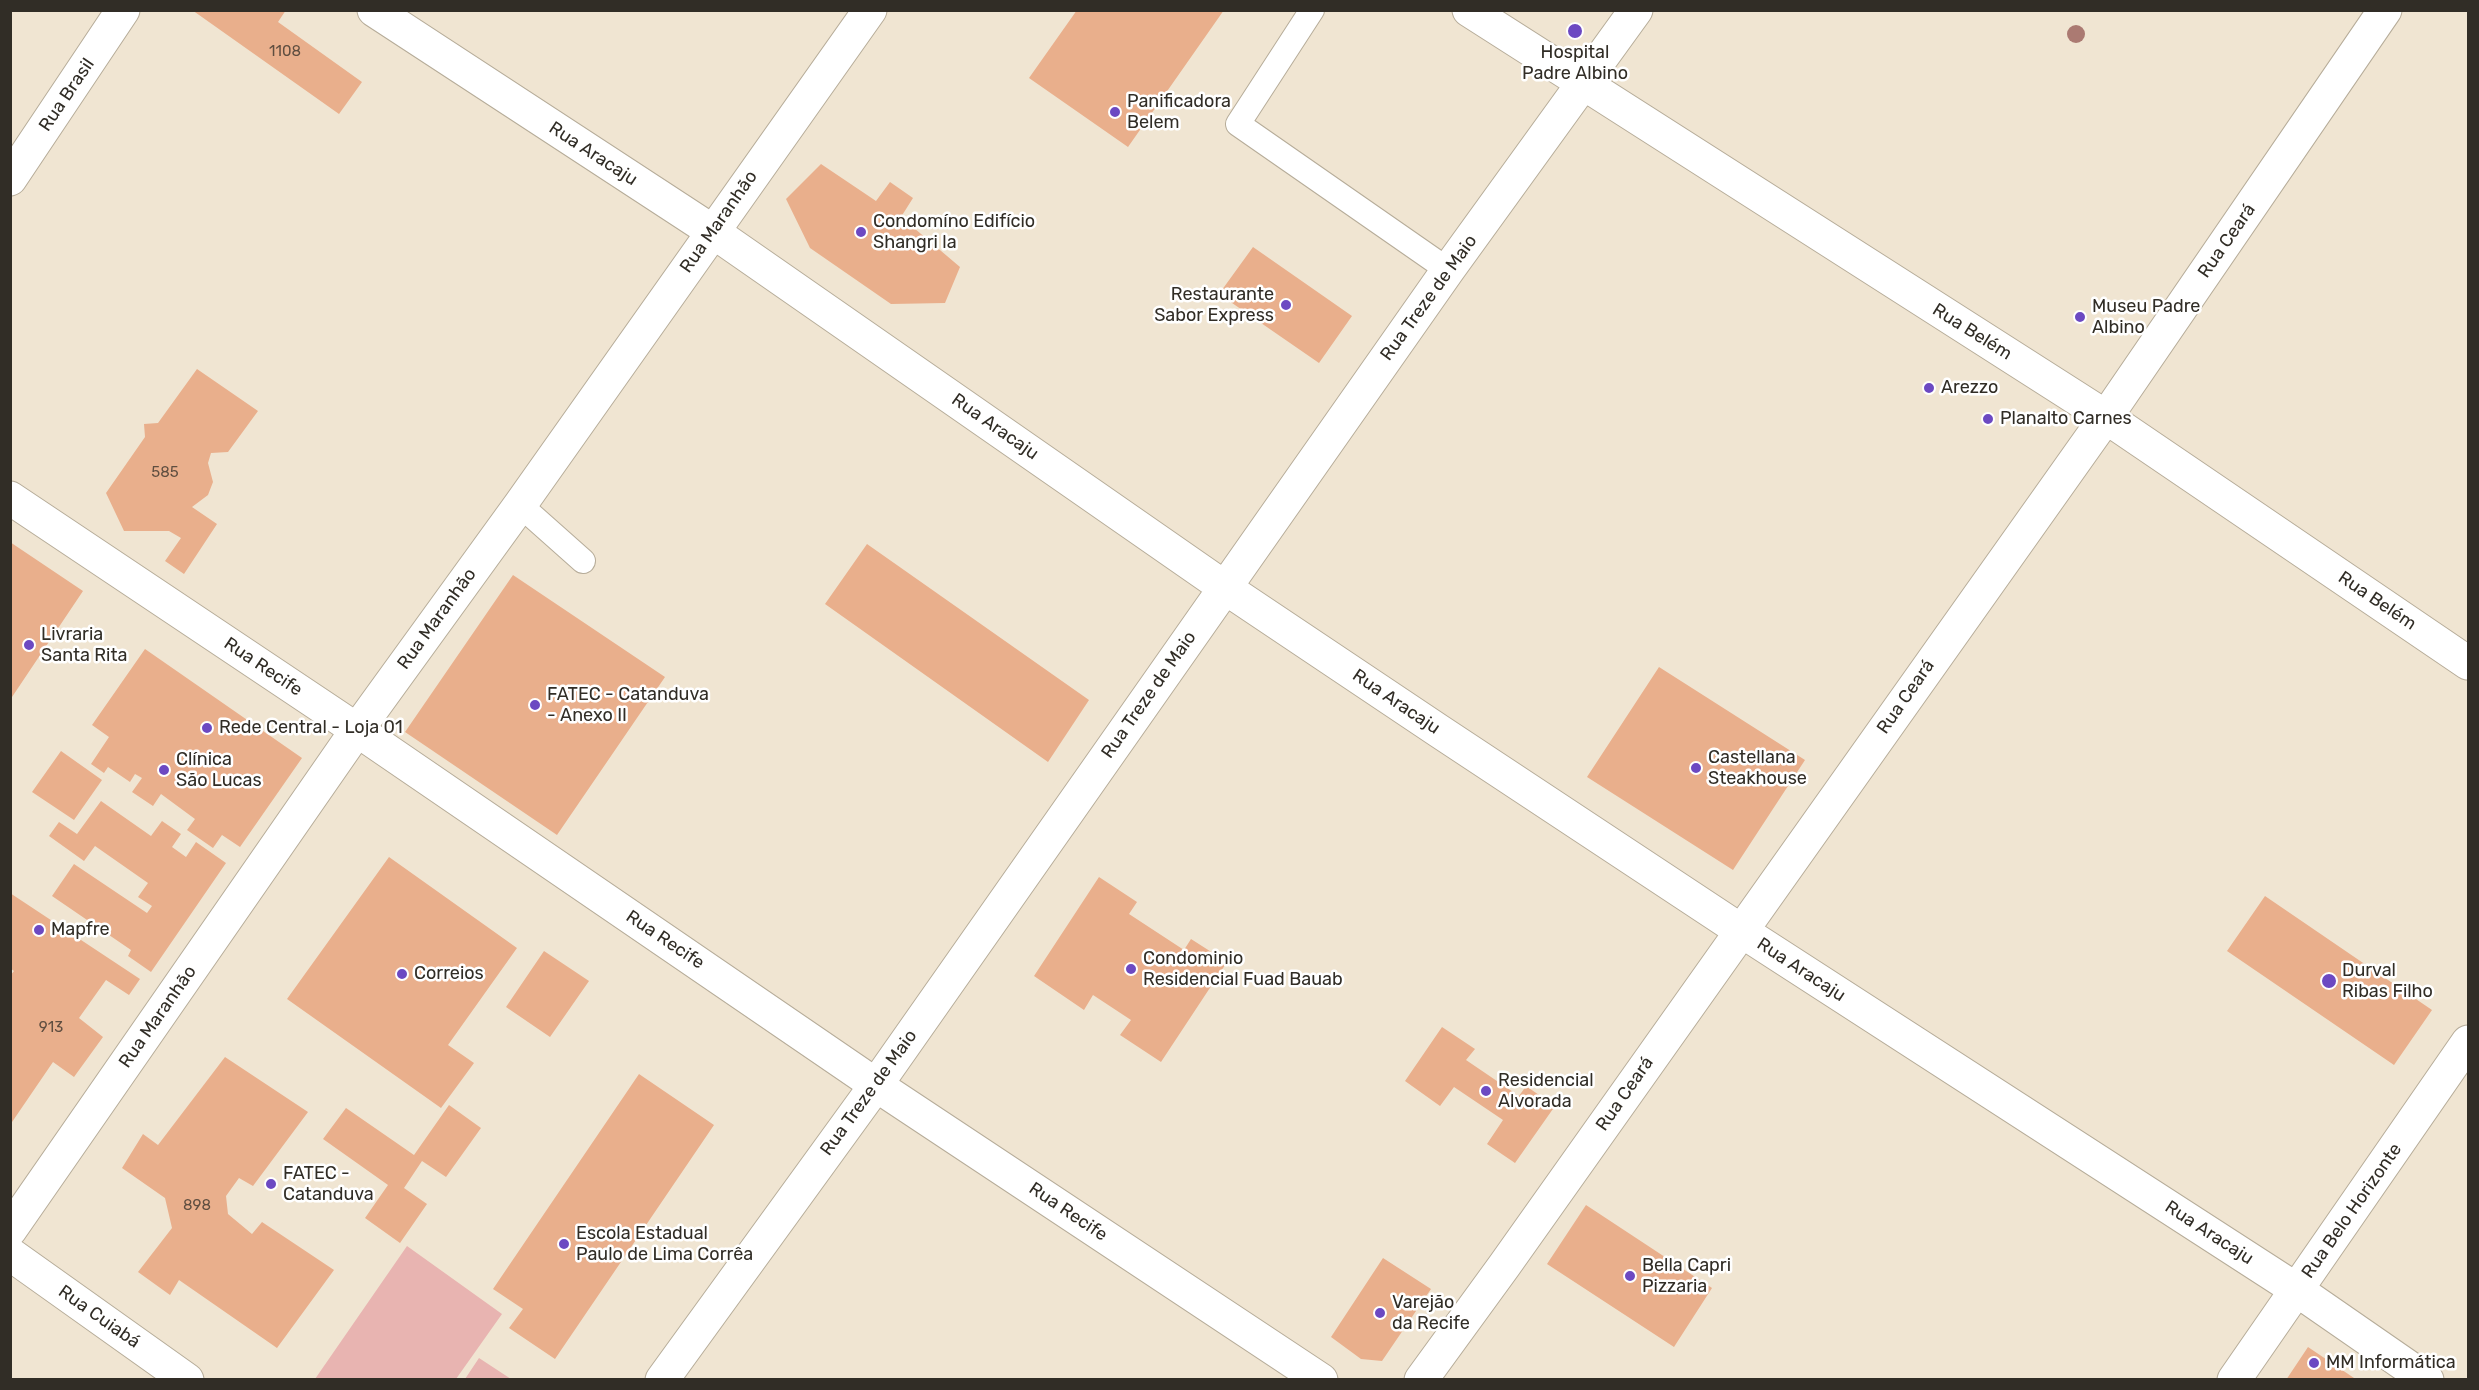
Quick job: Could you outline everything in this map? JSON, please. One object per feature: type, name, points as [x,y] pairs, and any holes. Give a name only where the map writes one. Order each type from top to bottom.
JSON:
[{"type":"street","name":"Rua Brasil","points":[[10,179],[123,10]]},
{"type":"street","name":"Rua Aracaju","points":[[374,10],[712,231],[1224,587],[1740,930],[2297,1290],[2427,1380]]},
{"type":"street","name":"Rua Maranhão","points":[[10,1230],[357,730],[520,505],[870,10]]},
{"type":"street","name":"Rua Belém","points":[[1470,10],[2106,417],[2469,663]]},
{"type":"street","name":"Rua Treze de Maio","points":[[662,1380],[876,1085],[1448,270],[1584,85],[1636,10]]},
{"type":"street","name":"Rua Ceará","points":[[1421,1380],[2106,417],[2385,10]]},
{"type":"street","name":"Rua Recife","points":[[10,498],[357,730],[876,1085],[1321,1380]]},
{"type":"street","name":"Rua Belo Horizonte","points":[[2234,1380],[2469,1042]]},
{"type":"street","name":"Rua Cuiabá","points":[[10,1254],[187,1380]]},
{"type":"lane","points":[[1312,10],[1238,124],[1448,270]]},
{"type":"lane","points":[[520,505],[583,561]]},
{"type":"shaded area","points":[[407,1246],[502,1314],[456,1379],[315,1379]]},
{"type":"shaded area","points":[[479,1358],[511,1379],[465,1379]]},
{"type":"building","points":[[192,10],[286,10],[278,22],[362,82],[339,114]]},
{"type":"building","name":"Panificadora Belem","points":[[1077,10],[1224,10],[1128,147],[1029,78]]},
{"type":"building","name":"Condomíno Edifício Shangri la","points":[[821,164],[876,201],[890,182],[913,198],[901,217],[960,267],[945,303],[891,304],[810,248],[786,199]]},
{"type":"building","name":"Restaurante Sabor Express","points":[[1253,247],[1352,316],[1319,363],[1219,294]]},
{"type":"building","points":[[197,369],[258,411],[228,452],[211,453],[208,463],[213,482],[208,495],[192,507],[217,524],[184,574],[165,561],[181,538],[169,531],[124,531],[106,493],[145,437],[144,424],[158,423]]},
{"type":"building","name":"Livraria Santa Rita","points":[[10,542],[83,591],[10,700]]},
{"type":"building","points":[[867,544],[1089,700],[1048,762],[825,604]]},
{"type":"building","name":"FATEC - Catanduva - Anexo II","points":[[513,575],[665,677],[557,835],[405,732]]},
{"type":"building","points":[[145,649],[302,758],[240,847],[222,835],[213,848],[187,830],[195,819],[161,794],[153,806],[132,792],[142,778],[135,774],[130,782],[108,767],[104,773],[91,764],[109,737],[92,725]]},
{"type":"building","name":"Castellana Steakhouse","points":[[1659,667],[1805,760],[1733,870],[1587,777]]},
{"type":"building","points":[[61,751],[102,780],[74,820],[32,792]]},
{"type":"building","points":[[101,801],[151,836],[162,821],[181,834],[172,847],[186,857],[196,842],[226,863],[151,972],[128,956],[131,950],[52,896],[74,864],[147,913],[152,906],[138,897],[148,883],[95,846],[84,861],[49,836],[59,822],[77,834]]},
{"type":"building","name":"Correios","points":[[389,857],[517,948],[448,1045],[474,1063],[441,1108],[287,999]]},
{"type":"building","name":"Condominio Residencial Fuad Bauab","points":[[1099,877],[1137,902],[1129,914],[1184,950],[1191,939],[1227,962],[1161,1062],[1120,1035],[1131,1020],[1093,995],[1084,1010],[1034,976]]},
{"type":"building","points":[[10,893],[140,979],[129,995],[106,980],[79,1018],[103,1037],[74,1077],[53,1062],[10,1125],[10,976],[14,971],[10,968]]},
{"type":"building","name":"Durval Ribas Filho","points":[[2265,896],[2432,1010],[2394,1065],[2227,951]]},
{"type":"building","points":[[544,951],[589,981],[550,1037],[506,1007]]},
{"type":"building","name":"Residencial Alvorada","points":[[1442,1027],[1475,1049],[1466,1060],[1519,1096],[1526,1086],[1555,1106],[1515,1163],[1487,1144],[1503,1120],[1454,1087],[1440,1106],[1405,1081]]},
{"type":"building","points":[[225,1057],[308,1112],[253,1186],[239,1178],[226,1196],[228,1214],[252,1234],[262,1222],[334,1270],[277,1348],[179,1280],[170,1295],[138,1272],[172,1228],[165,1198],[122,1168],[143,1134],[158,1145]]},
{"type":"building","points":[[639,1074],[714,1125],[555,1359],[509,1328],[523,1309],[493,1289]]},
{"type":"building","points":[[449,1105],[481,1128],[446,1177],[422,1161],[404,1188],[427,1204],[400,1243],[365,1218],[388,1185],[323,1139],[346,1108],[414,1155]]},
{"type":"building","name":"Bella Capri Pizzaria","points":[[1586,1205],[1712,1288],[1674,1347],[1547,1264]]},
{"type":"building","name":"Varejão da Recife","points":[[1383,1258],[1431,1289],[1382,1361],[1361,1359],[1331,1337]]},
{"type":"building","name":"MM Informática","points":[[2308,1347],[2357,1380],[2286,1380]]},
{"type":"place","name":"Hospital Padre Albino","points":[[1575,31]]},
{"type":"place","name":"Panificadora Belem","points":[[1115,112]]},
{"type":"place","name":"Condomíno Edifício Shangri la","points":[[861,232]]},
{"type":"place","name":"Restaurante Sabor Express","points":[[1286,305]]},
{"type":"place","name":"Museu Padre Albino","points":[[2080,317]]},
{"type":"place","name":"Arezzo","points":[[1929,388]]},
{"type":"place","name":"Planalto Carnes","points":[[1988,419]]},
{"type":"place","name":"Livraria Santa Rita","points":[[29,645]]},
{"type":"place","name":"FATEC - Catanduva - Anexo II","points":[[535,705]]},
{"type":"place","name":"Rede Central - Loja 01","points":[[207,728]]},
{"type":"place","name":"Castellana Steakhouse","points":[[1696,768]]},
{"type":"place","name":"Clínica São Lucas","points":[[164,770]]},
{"type":"place","name":"Mapfre","points":[[39,930]]},
{"type":"place","name":"Condominio Residencial Fuad Bauab","points":[[1131,969]]},
{"type":"place","name":"Correios","points":[[402,974]]},
{"type":"place","name":"Durval Ribas Filho","points":[[2329,981]]},
{"type":"place","name":"Residencial Alvorada","points":[[1486,1091]]},
{"type":"place","name":"FATEC - Catanduva","points":[[271,1184]]},
{"type":"place","name":"Escola Estadual Paulo de Lima Corrêa","points":[[564,1244]]},
{"type":"place","name":"Bella Capri Pizzaria","points":[[1630,1276]]},
{"type":"place","name":"Varejão da Recife","points":[[1380,1313]]},
{"type":"place","name":"MM Informática","points":[[2314,1363]]}]
